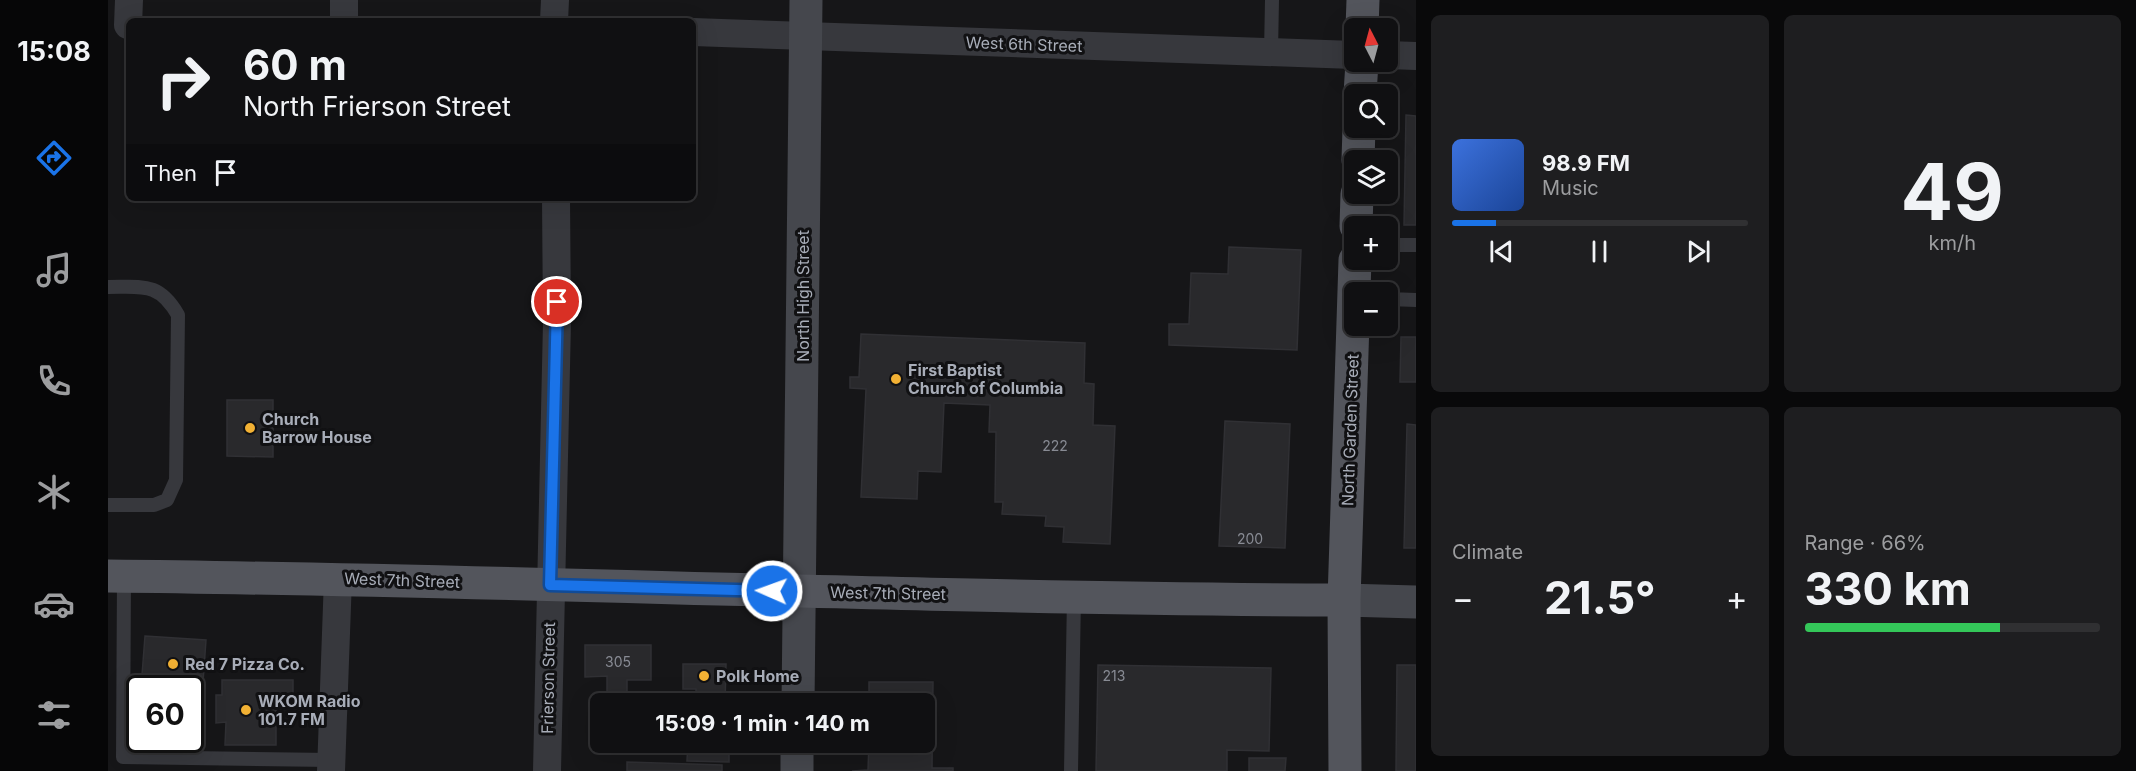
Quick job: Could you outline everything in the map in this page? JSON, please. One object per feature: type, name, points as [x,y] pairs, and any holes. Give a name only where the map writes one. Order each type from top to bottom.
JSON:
[{"type":"main road","points":[[1362,18],[1363,0]]},
{"type":"main road","name":"North Garden Street","points":[[1345,771],[1344,600],[1353,336]]},
{"type":"main road","name":"West 7th Street","points":[[116,576],[338,578],[801,591],[1344,600]]},
{"type":"street","points":[[344,0],[344,18]]},
{"type":"street","points":[[554,18],[555,0]]},
{"type":"street","name":"North High Street","points":[[798,693],[806,0]]},
{"type":"street","name":"West 6th Street","points":[[696,32],[805,38],[1344,55]]},
{"type":"street","points":[[1398,55],[1416,56]]},
{"type":"street","name":"Frierson Street","points":[[547,771],[557,322],[556,201]]},
{"type":"street","points":[[331,766],[338,578]]},
{"type":"street","name":"West 7th Street","points":[[1344,600],[1416,602]]},
{"type":"street","points":[[796,771],[797,753]]},
{"type":"lane","points":[[1270,52],[1272,0]]},
{"type":"lane","points":[[1398,245],[1416,245]]},
{"type":"lane","points":[[108,287],[144,286],[167,296],[178,315],[176,480],[167,500],[154,505],[108,505]]},
{"type":"lane","points":[[1398,299],[1416,300]]},
{"type":"lane","points":[[116,576],[123,757],[331,766]]},
{"type":"lane","points":[[1071,771],[1074,596]]},
{"type":"building","points":[[1406,115],[1416,116],[1416,225],[1404,225]]},
{"type":"building","points":[[1229,247],[1301,250],[1297,350],[1169,345],[1169,324],[1189,324],[1191,273],[1228,274]]},
{"type":"building","points":[[861,334],[1085,343],[1084,383],[1094,384],[1093,425],[1115,426],[1110,544],[1063,542],[1064,527],[1045,526],[1046,516],[1002,514],[1003,502],[995,502],[996,432],[989,432],[990,405],[944,403],[941,472],[918,471],[917,499],[861,497],[866,389],[850,388],[850,377],[859,377]]},
{"type":"building","points":[[1401,337],[1416,337],[1416,382],[1400,382]]},
{"type":"building","name":"Church Barrow House","points":[[227,400],[273,400],[273,457],[227,456]]},
{"type":"building","points":[[1225,421],[1290,424],[1285,548],[1219,546]]},
{"type":"building","points":[[1407,424],[1416,425],[1416,548],[1404,548]]},
{"type":"building","name":"Red 7 Pizza Co.","points":[[145,636],[206,640],[204,675],[142,675]]},
{"type":"building","points":[[585,645],[651,645],[651,680],[627,680],[627,693],[607,693],[607,676],[585,677]]},
{"type":"building","name":"Polk Home","points":[[683,664],[726,664],[725,693],[696,693],[696,689],[683,689]]},
{"type":"building","points":[[1098,665],[1271,668],[1269,751],[1227,750],[1227,771],[1096,771]]},
{"type":"building","points":[[1397,665],[1416,665],[1416,771],[1396,771]]},
{"type":"building","name":"WKOM Radio 101.7 FM","points":[[222,680],[293,680],[293,698],[276,698],[276,745],[225,745],[226,722],[216,723],[216,695],[222,695]]},
{"type":"building","points":[[869,682],[933,682],[933,693],[869,693]]},
{"type":"building","points":[[687,753],[729,753],[729,762],[687,761]]},
{"type":"building","points":[[869,753],[932,753],[932,768],[953,768],[953,771],[852,771],[868,770]]},
{"type":"building","points":[[1249,758],[1286,758],[1285,771],[1249,771]]},
{"type":"building","points":[[627,762],[722,765],[722,771],[627,771]]},
{"type":"place","name":"First Baptist Church of Columbia","points":[[896,379]]},
{"type":"place","name":"Church Barrow House","points":[[250,428]]},
{"type":"place","name":"Red 7 Pizza Co.","points":[[173,664]]},
{"type":"place","name":"Polk Home","points":[[704,676]]},
{"type":"place","name":"WKOM Radio 101.7 FM","points":[[246,710]]},
{"type":"route","points":[[557,302],[550,585],[772,591]]}]
